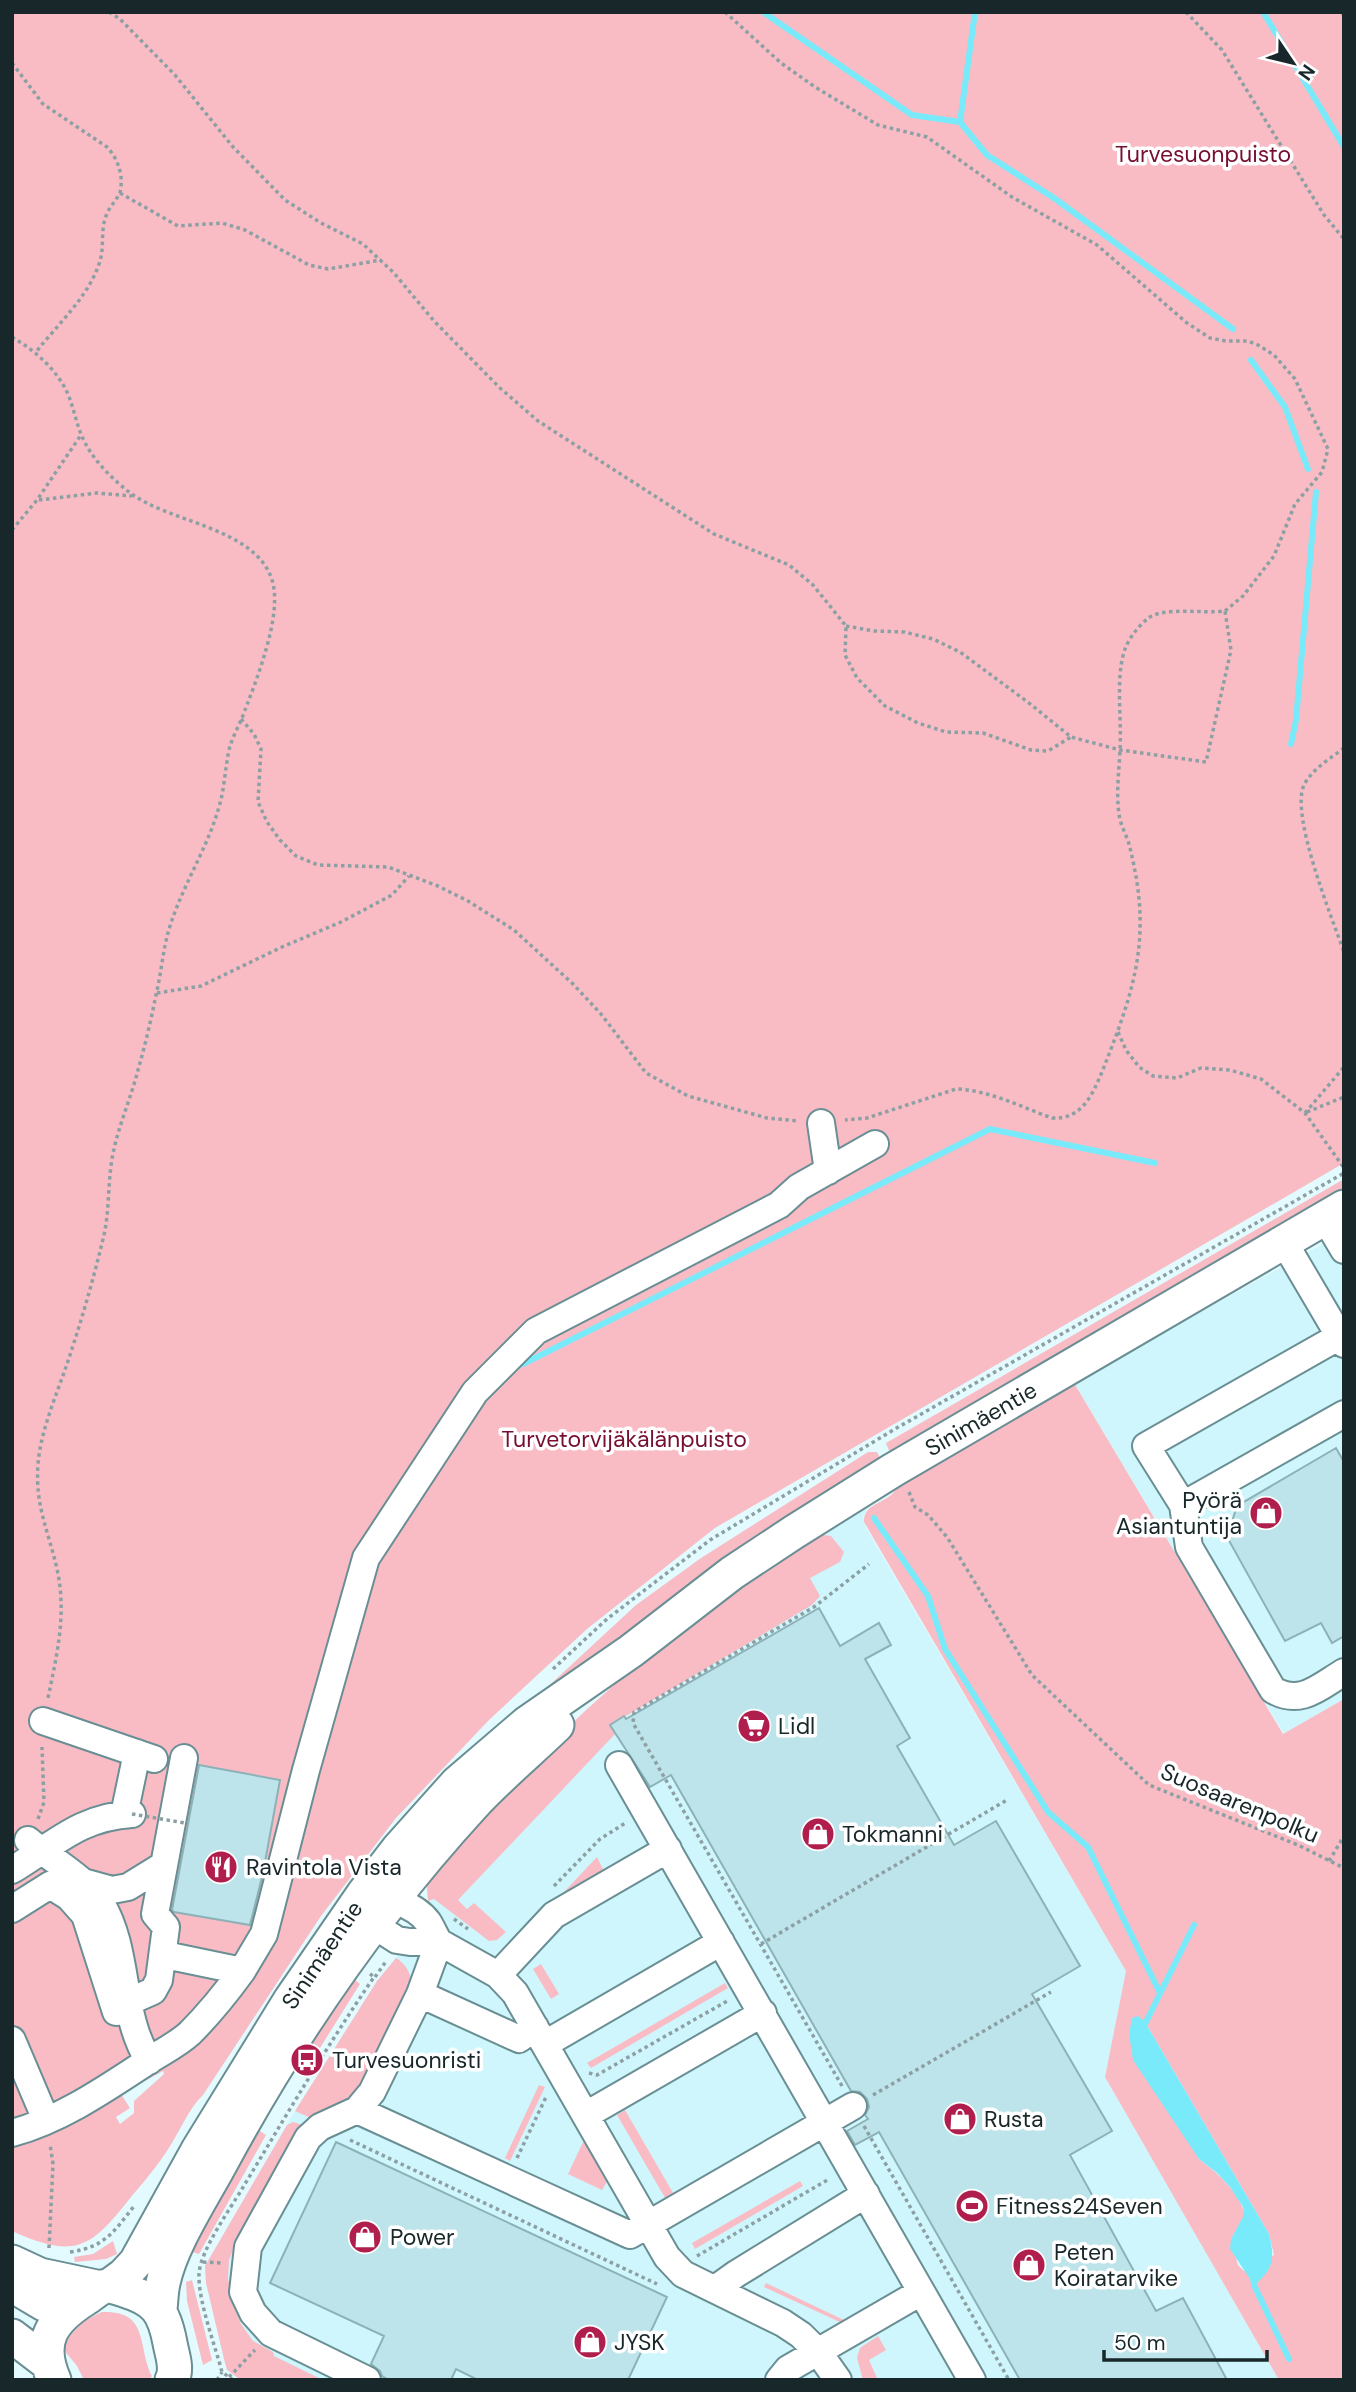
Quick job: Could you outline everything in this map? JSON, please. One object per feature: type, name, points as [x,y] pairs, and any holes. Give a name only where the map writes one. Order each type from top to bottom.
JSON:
[{"type":"main road","name":"Sinimäentie","points":[[160,2309],[163,2281],[172,2258],[236,2136],[288,2048],[372,1924],[392,1902],[398,1849],[457,1783],[527,1723],[631,1650],[732,1573],[835,1505],[1334,1212]]},
{"type":"main road","name":"Sinimäentie","points":[[105,2287],[124,2275],[136,2262],[198,2150],[265,2041],[392,1902]]},
{"type":"main road","points":[[12,2262],[49,2277],[136,2294],[160,2309],[177,2377]]},
{"type":"main road","points":[[12,2285],[44,2304],[71,2307]]},
{"type":"main road","points":[[50,2371],[47,2343],[52,2329],[71,2307],[105,2287]]},
{"type":"main road","points":[[12,2336],[50,2371]]},
{"type":"street","points":[[821,1123],[828,1171]]},
{"type":"street","points":[[12,2133],[86,2101],[188,2035],[222,1998],[242,1971],[264,1934],[306,1770],[366,1558],[475,1392],[536,1332],[779,1205],[799,1187],[875,1144]]},
{"type":"street","points":[[1334,1212],[1344,1250]]},
{"type":"street","points":[[1284,1242],[1342,1340],[1146,1447],[1182,1505],[1189,1547],[1273,1690],[1284,1696],[1298,1698],[1344,1672]]},
{"type":"street","points":[[1182,1505],[1344,1414]]},
{"type":"street","points":[[12,1870],[35,1846],[77,1827],[109,1816],[128,1814],[145,1756],[43,1721]]},
{"type":"street","points":[[128,2002],[153,1991],[159,1980],[166,1927],[155,1914],[184,1758]]},
{"type":"street","points":[[620,1765],[972,2380]]},
{"type":"street","points":[[35,1846],[100,1900],[110,1920],[120,1950],[128,2002],[142,2049],[141,2066]]},
{"type":"street","points":[[498,1975],[554,1915],[668,1849]]},
{"type":"street","points":[[81,1882],[112,1890],[128,1887],[162,1866]]},
{"type":"street","points":[[12,1909],[50,1885],[69,1897],[85,1914],[141,2066]]},
{"type":"street","points":[[367,2380],[271,2333],[253,2313],[243,2292],[248,2247],[308,2138],[320,2127],[357,2110],[372,2092],[420,1994],[439,1942],[427,1920],[392,1902]]},
{"type":"street","points":[[372,1924],[397,1940],[439,1942],[498,1975],[515,1993],[667,2257],[683,2274],[783,2323],[801,2335],[819,2353],[837,2378]]},
{"type":"street","points":[[420,1994],[519,2039],[540,2036],[722,1942]]},
{"type":"street","points":[[166,1955],[242,1971]]},
{"type":"street","points":[[586,2115],[763,2013]]},
{"type":"street","points":[[12,2040],[46,2120]]},
{"type":"street","points":[[357,2110],[630,2235],[853,2106]]},
{"type":"street","points":[[715,2289],[866,2194]]},
{"type":"street","points":[[779,2380],[788,2370],[921,2291]]},
{"type":"path","points":[[109,12],[120,19],[175,75],[233,147],[285,200],[321,223],[363,244],[409,289],[443,330],[500,388],[538,421],[714,534],[789,565],[813,585],[846,626],[845,655],[858,678],[886,706],[918,723],[946,732],[983,733],[1031,750],[1048,751],[1071,737]]},
{"type":"path","points":[[241,719],[254,734],[261,749],[258,802],[267,822],[296,856],[318,865],[388,867],[468,901],[514,930],[601,1014],[646,1073],[688,1096],[767,1118],[821,1123],[867,1118],[956,1089],[968,1089],[1052,1118],[1075,1114],[1088,1102],[1118,1032],[1136,971],[1140,931],[1136,878],[1119,817],[1117,784],[1121,664],[1126,647],[1137,628],[1150,617],[1163,612],[1225,611],[1242,596],[1274,556],[1295,504],[1322,472],[1328,449],[1294,379],[1274,355],[1248,341],[1210,338],[1187,323],[1097,245],[1012,197],[927,137],[878,125],[815,87],[782,63],[724,12]]},
{"type":"path","points":[[1186,12],[1222,50],[1324,215],[1344,239]]},
{"type":"path","points":[[12,63],[43,104],[107,147],[114,154],[121,171],[120,193],[107,214],[102,231],[101,259],[93,280],[36,352]]},
{"type":"path","points":[[120,193],[178,226],[222,223],[245,230],[309,265],[328,269],[381,260]]},
{"type":"path","points":[[12,337],[36,352],[64,386],[81,435],[111,478],[134,496],[233,538],[262,561],[271,577],[275,595],[274,618],[265,649],[230,745],[221,803],[212,830],[172,919],[163,949],[157,993],[138,1072],[115,1143],[110,1168],[110,1202],[105,1231],[86,1304],[45,1427],[38,1460],[40,1513],[57,1569],[62,1600],[62,1635],[43,1721],[44,1802],[35,1829],[35,1846]]},
{"type":"path","points":[[12,530],[37,500],[81,435]]},
{"type":"path","points":[[37,500],[97,493],[134,496]]},
{"type":"path","points":[[846,626],[904,632],[933,639],[960,652],[1071,737],[1120,750],[1206,762],[1231,650],[1225,611]]},
{"type":"path","points":[[1344,748],[1317,769],[1305,784],[1300,801],[1312,859],[1344,952]]},
{"type":"path","points":[[157,993],[201,986],[341,922],[392,895],[409,876]]},
{"type":"path","points":[[874,1441],[1344,1170],[1305,1112],[1261,1079],[1230,1070],[1201,1068],[1177,1078],[1153,1076],[1139,1067],[1126,1050],[1118,1032]]},
{"type":"path","points":[[1305,1112],[1344,1067]]},
{"type":"path","points":[[1305,1112],[1344,1097]]},
{"type":"path","name":"Suosaarenpolku","points":[[915,1507],[928,1515],[947,1537],[1032,1675],[1149,1785],[1298,1845],[1344,1868]]},
{"type":"path","points":[[869,1564],[814,1608],[634,1712],[633,1723],[1009,2380]]},
{"type":"path","points":[[553,1886],[600,1839],[674,1794]]},
{"type":"path","points":[[761,1944],[1007,1800]]},
{"type":"path","points":[[128,1814],[185,1823]]},
{"type":"path","points":[[1329,1861],[1344,1836]]},
{"type":"path","points":[[392,1902],[438,1906],[471,1932]]},
{"type":"path","points":[[494,2206],[549,2092],[584,2071],[597,2075],[733,1997],[743,1979],[771,1963]]},
{"type":"path","points":[[853,2106],[1051,1992]]},
{"type":"path","points":[[46,2120],[53,2164],[48,2250],[56,2253]]},
{"type":"path","points":[[346,2139],[676,2292],[693,2258],[838,2174],[848,2161],[875,2145]]},
{"type":"path","points":[[64,2252],[95,2247],[117,2228]]},
{"type":"path","points":[[199,2272],[201,2293],[222,2372],[231,2378],[271,2333]]},
{"type":"path","points":[[217,2380],[222,2372]]},
{"type":"shaded area","points":[[1344,1232],[1344,1699],[1284,1734],[1074,1383]]},
{"type":"shaded area","points":[[865,1503],[868,1508],[863,1516],[866,1528],[1126,1971],[1105,2077],[1279,2380],[239,2379],[227,2370],[206,2283],[205,2266],[295,2111],[377,1981],[396,1958],[411,1927],[434,1913],[428,1901],[427,1888],[627,1674]]},
{"type":"green space","points":[[12,12],[1344,12],[1344,1163],[715,1528],[587,1629],[489,1720],[396,1818],[321,1916],[161,2160],[105,2228],[93,2238],[67,2246],[52,2245],[12,2231]],"holes":[[[163,2071],[164,2074],[134,2101],[134,2113],[120,2124],[116,2117],[130,2108],[121,2094]]]},
{"type":"green space","points":[[1344,1179],[1344,1190],[890,1453],[886,1443]]},
{"type":"green space","points":[[1074,1383],[1283,1734],[1344,1699],[1344,2380],[1279,2380],[1105,2077],[1126,1971],[864,1522],[867,1511],[896,1489]],"holes":[[[1145,2022],[1269,2234],[1274,2255],[1244,2271],[1238,2265],[1231,2239],[1245,2215],[1242,2206],[1226,2183],[1199,2159]]]},
{"type":"green space","points":[[868,1452],[877,1452],[880,1458],[736,1551],[500,1731],[636,1605],[701,1558]]},
{"type":"green space","points":[[817,1534],[831,1536],[844,1552],[840,1562],[810,1578],[820,1596],[812,1605],[611,1725],[616,1733],[458,1900],[467,1909],[474,1903],[506,1932],[497,1940],[489,1941],[434,1899],[428,1901],[429,1872],[575,1720],[674,1636]]},
{"type":"green space","points":[[597,1857],[604,1871],[564,1894],[563,1893]]},
{"type":"green space","points":[[396,1958],[407,1969],[412,1984],[368,2083],[355,2095],[315,2120],[295,2111],[377,1981]]},
{"type":"green space","points":[[541,1964],[559,1994],[551,1999],[533,1969]]},
{"type":"green space","points":[[347,1973],[360,1984],[320,2048],[312,2043],[330,1998]]},
{"type":"green space","points":[[725,1983],[728,1988],[591,2068],[587,2063]]},
{"type":"green space","points":[[539,2085],[545,2087],[510,2161],[505,2158]]},
{"type":"green space","points":[[625,2110],[676,2198],[668,2203],[617,2115]]},
{"type":"green space","points":[[293,2122],[303,2125],[240,2235],[229,2260],[228,2278],[233,2305],[241,2324],[253,2341],[273,2352],[274,2356],[323,2380],[241,2380],[227,2370],[206,2283],[205,2266],[287,2125]]},
{"type":"green space","points":[[260,2131],[266,2135],[199,2254],[186,2250],[227,2173]]},
{"type":"green space","points":[[584,2140],[608,2180],[602,2190],[568,2174]]},
{"type":"green space","points":[[800,2181],[803,2186],[695,2249],[692,2243]]},
{"type":"green space","points":[[113,2241],[117,2254],[106,2259],[75,2262],[74,2257],[93,2254]]},
{"type":"green space","points":[[192,2280],[212,2360],[203,2365],[187,2301],[186,2282]]},
{"type":"green space","points":[[766,2283],[846,2321],[844,2324],[764,2287]]},
{"type":"green space","points":[[102,2312],[128,2317],[135,2324],[152,2376],[149,2380],[84,2380],[63,2349],[79,2326]]},
{"type":"green space","points":[[878,2336],[886,2350],[869,2360],[878,2380],[863,2380],[857,2358],[860,2348]]},
{"type":"water","points":[[1138,2016],[1145,2022],[1269,2234],[1271,2263],[1266,2274],[1254,2285],[1230,2249],[1231,2239],[1244,2215],[1243,2207],[1230,2187],[1199,2159],[1133,2060],[1129,2034],[1132,2018]]},
{"type":"building","points":[[1336,1448],[1344,1462],[1344,1636],[1332,1643],[1321,1623],[1285,1641],[1227,1537],[1237,1506]]},
{"type":"building","points":[[819,1608],[840,1646],[879,1623],[891,1645],[865,1659],[910,1738],[897,1746],[954,1845],[996,1821],[1080,1966],[1032,1994],[1112,2131],[1070,2155],[1156,2311],[1183,2298],[1227,2380],[1020,2380],[879,2132],[855,2145],[847,2131],[868,2119],[865,2115],[869,2107],[867,2099],[860,2092],[851,2091],[671,1775],[650,1787],[610,1725],[624,1716],[626,1719]]},
{"type":"building","name":"Ravintola Vista","points":[[199,1765],[280,1780],[263,1873],[250,1925],[172,1910]]},
{"type":"building","points":[[336,2142],[667,2297],[628,2380],[478,2380],[456,2369],[451,2380],[389,2380],[382,2376],[371,2364],[384,2336],[270,2283]]},
{"type":"waterway","points":[[763,12],[912,115],[960,122]]},
{"type":"waterway","points":[[975,12],[960,122],[987,155],[1054,198],[1233,329]]},
{"type":"waterway","points":[[1263,12],[1344,147]]},
{"type":"waterway","points":[[1251,360],[1285,407],[1308,469]]},
{"type":"waterway","points":[[1291,744],[1296,720],[1316,492]]},
{"type":"waterway","points":[[523,1364],[990,1129],[1155,1163]]},
{"type":"waterway","points":[[874,1518],[928,1596],[945,1649],[1048,1812],[1088,1847],[1160,1993]]},
{"type":"waterway","points":[[1144,2030],[1194,1925]]},
{"type":"waterway","points":[[1253,2277],[1254,2285],[1289,2359]]},
{"type":"place","name":"Pyörä Asiantuntija","points":[[1266,1513]]},
{"type":"place","name":"Lidl","points":[[754,1726]]},
{"type":"place","name":"Tokmanni","points":[[818,1834]]},
{"type":"place","name":"Ravintola Vista","points":[[221,1867]]},
{"type":"place","name":"Turvesuonristi","points":[[307,2060]]},
{"type":"place","name":"Rusta","points":[[960,2119]]},
{"type":"place","name":"Fitness24Seven","points":[[972,2206]]},
{"type":"place","name":"Power","points":[[365,2237]]},
{"type":"place","name":"Peten Koiratarvike","points":[[1029,2265]]},
{"type":"place","name":"JYSK","points":[[590,2342]]},
{"type":"park label","name":"Turvesuonpuisto","points":[[1203,154]]},
{"type":"park label","name":"Turvetorvijäkälänpuisto","points":[[624,1439]]}]
